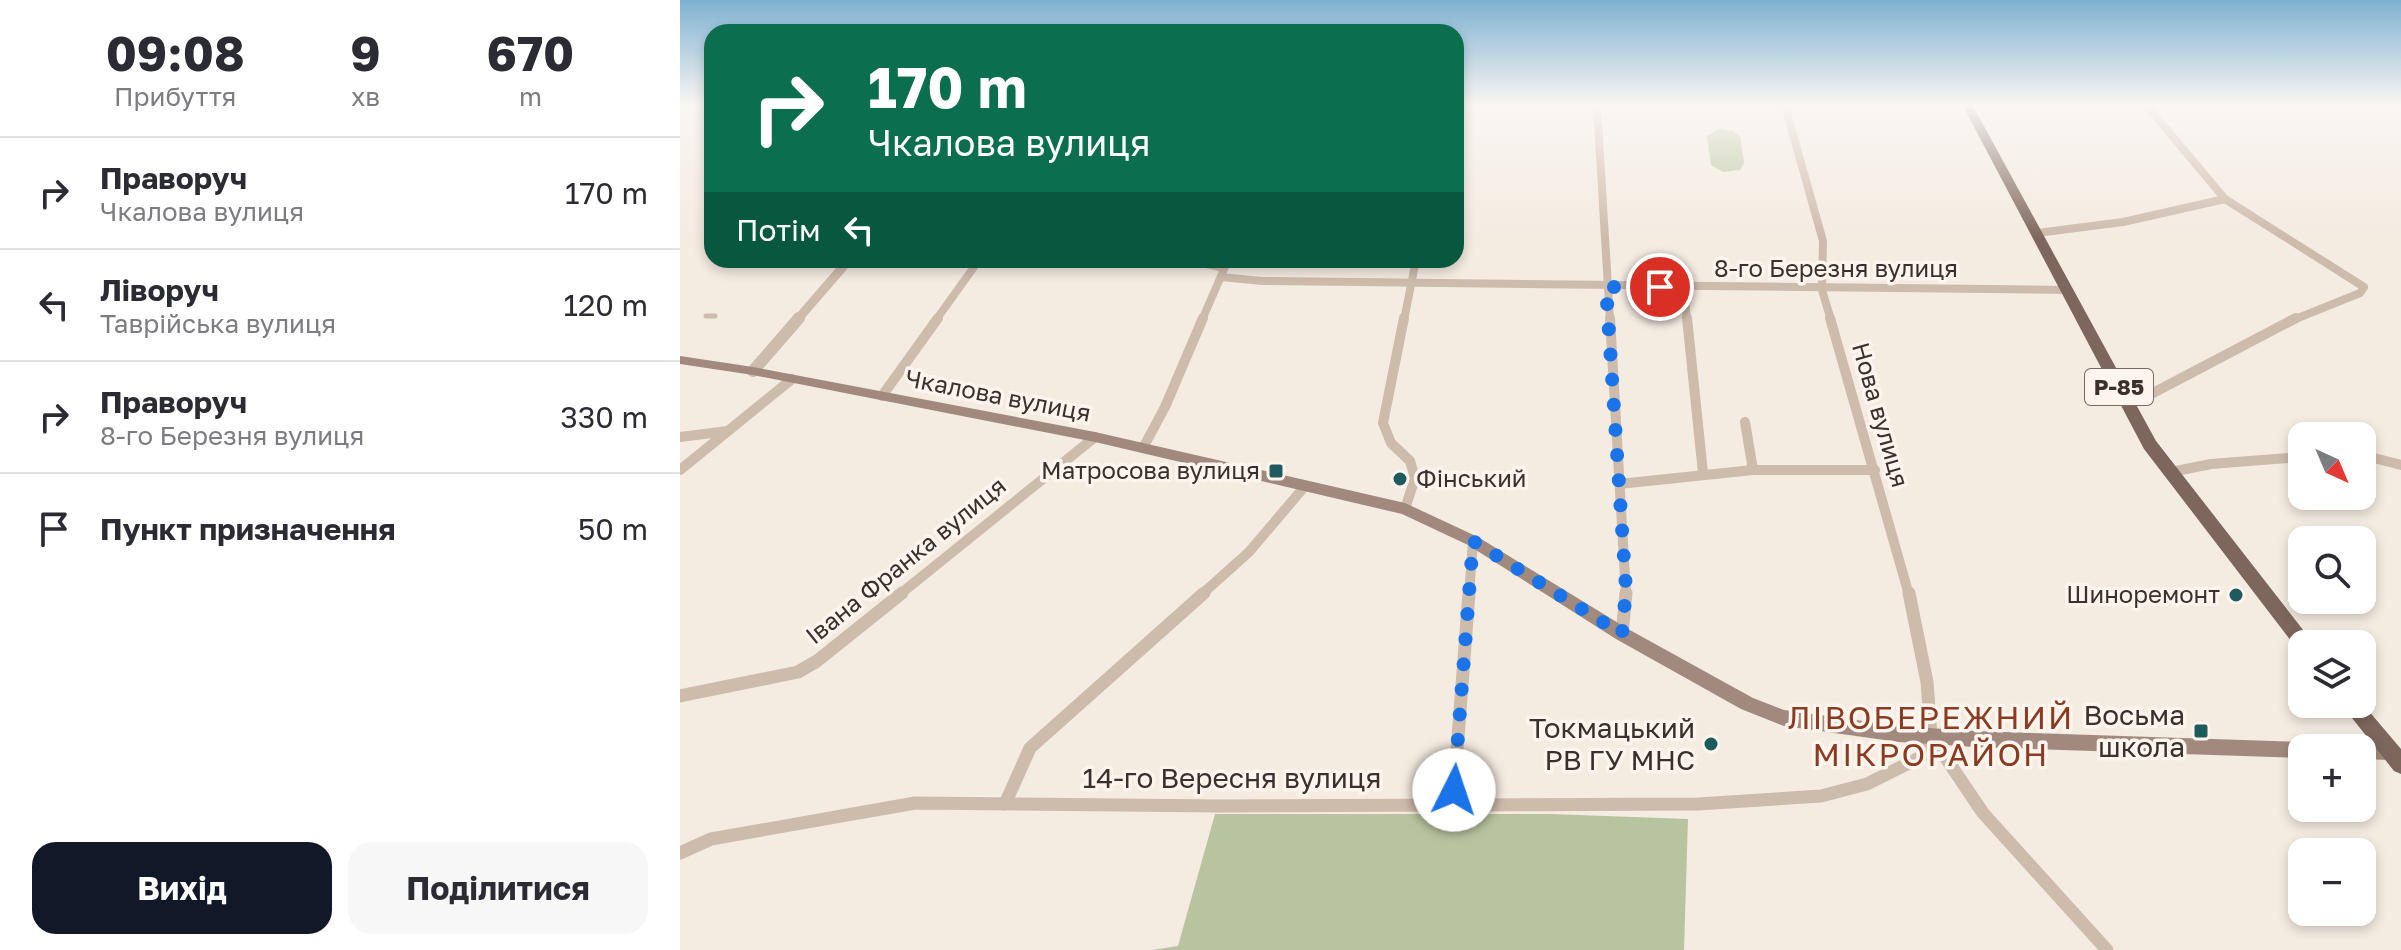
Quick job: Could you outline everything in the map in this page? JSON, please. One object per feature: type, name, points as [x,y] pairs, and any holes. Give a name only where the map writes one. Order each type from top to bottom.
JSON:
[{"type":"main road","name":"Р-85","points":[[1992,150],[2150,445],[2294,630]]},
{"type":"main road","name":"Чкалова вулиця","points":[[680,360],[753,371],[1095,437],[1405,509],[1473,541],[1622,634],[1747,704],[1784,718],[1931,736]]},
{"type":"main road","points":[[2364,718],[2397,754]]},
{"type":"main road","points":[[1931,736],[2288,749]]},
{"type":"main road","points":[[2376,752],[2397,754]]},
{"type":"street","points":[[1599,150],[1626,589],[1622,634]]},
{"type":"street","name":"Нова вулиця","points":[[1797,150],[1823,241],[1822,290],[1905,575],[1927,682],[1931,736]]},
{"type":"street","points":[[2126,401],[2153,393],[2311,310],[2360,293],[2364,287],[2225,199],[2184,150]]},
{"type":"street","points":[[2037,233],[2123,222],[2225,199]]},
{"type":"street","points":[[753,371],[842,268]]},
{"type":"street","points":[[882,396],[973,268]]},
{"type":"street","points":[[1143,448],[1165,407],[1224,268]]},
{"type":"street","name":"8-го Березня вулиця","points":[[1224,268],[1262,281],[1822,290],[2068,290]]},
{"type":"street","points":[[1405,509],[1415,478],[1410,461],[1391,443],[1383,423],[1414,268]]},
{"type":"street","points":[[1684,287],[1703,473]]},
{"type":"street","points":[[706,316],[715,316]]},
{"type":"street","points":[[680,470],[792,379]]},
{"type":"street","points":[[1745,422],[1753,470]]},
{"type":"street","points":[[680,437],[730,431]]},
{"type":"street","name":"Івана Франка вулиця","points":[[680,696],[798,672],[817,661],[1095,437]]},
{"type":"street","points":[[2171,472],[2211,464],[2288,458]]},
{"type":"street","points":[[2376,459],[2401,465]]},
{"type":"street","points":[[1619,484],[1753,470],[1875,470]]},
{"type":"street","points":[[1005,804],[1030,748],[1249,552],[1305,486]]},
{"type":"street","points":[[1453,803],[1473,541]]},
{"type":"street","points":[[1931,736],[1983,813],[2107,950]]},
{"type":"street","name":"14-го Вересня вулиця","points":[[680,853],[711,839],[915,803],[1221,806],[1698,804],[1821,796],[1867,784],[1921,757],[1931,736]]},
{"type":"green space","points":[[1709,150],[1742,150],[1744,163],[1740,170],[1723,172],[1711,165]]},
{"type":"green space","points":[[1215,814],[1550,814],[1688,819],[1684,950],[1152,950],[1178,946]]},
{"type":"place","name":"Матросова вулиця","points":[[1276,471]]},
{"type":"place","name":"Фінський","points":[[1400,479]]},
{"type":"place","name":"Шиноремонт","points":[[2236,595]]},
{"type":"place","name":"Восьма школа","points":[[2201,731]]},
{"type":"place","name":"Токмацький РВ ГУ МНС","points":[[1711,744]]},
{"type":"district","name":"ЛІВОБЕРЕЖНИЙ МІКРОРАЙОН","points":[[1931,736]]},
{"type":"route","points":[[1454,790],[1462,647],[1473,541],[1622,634],[1627,612],[1626,589],[1606,287],[1660,287]]}]
